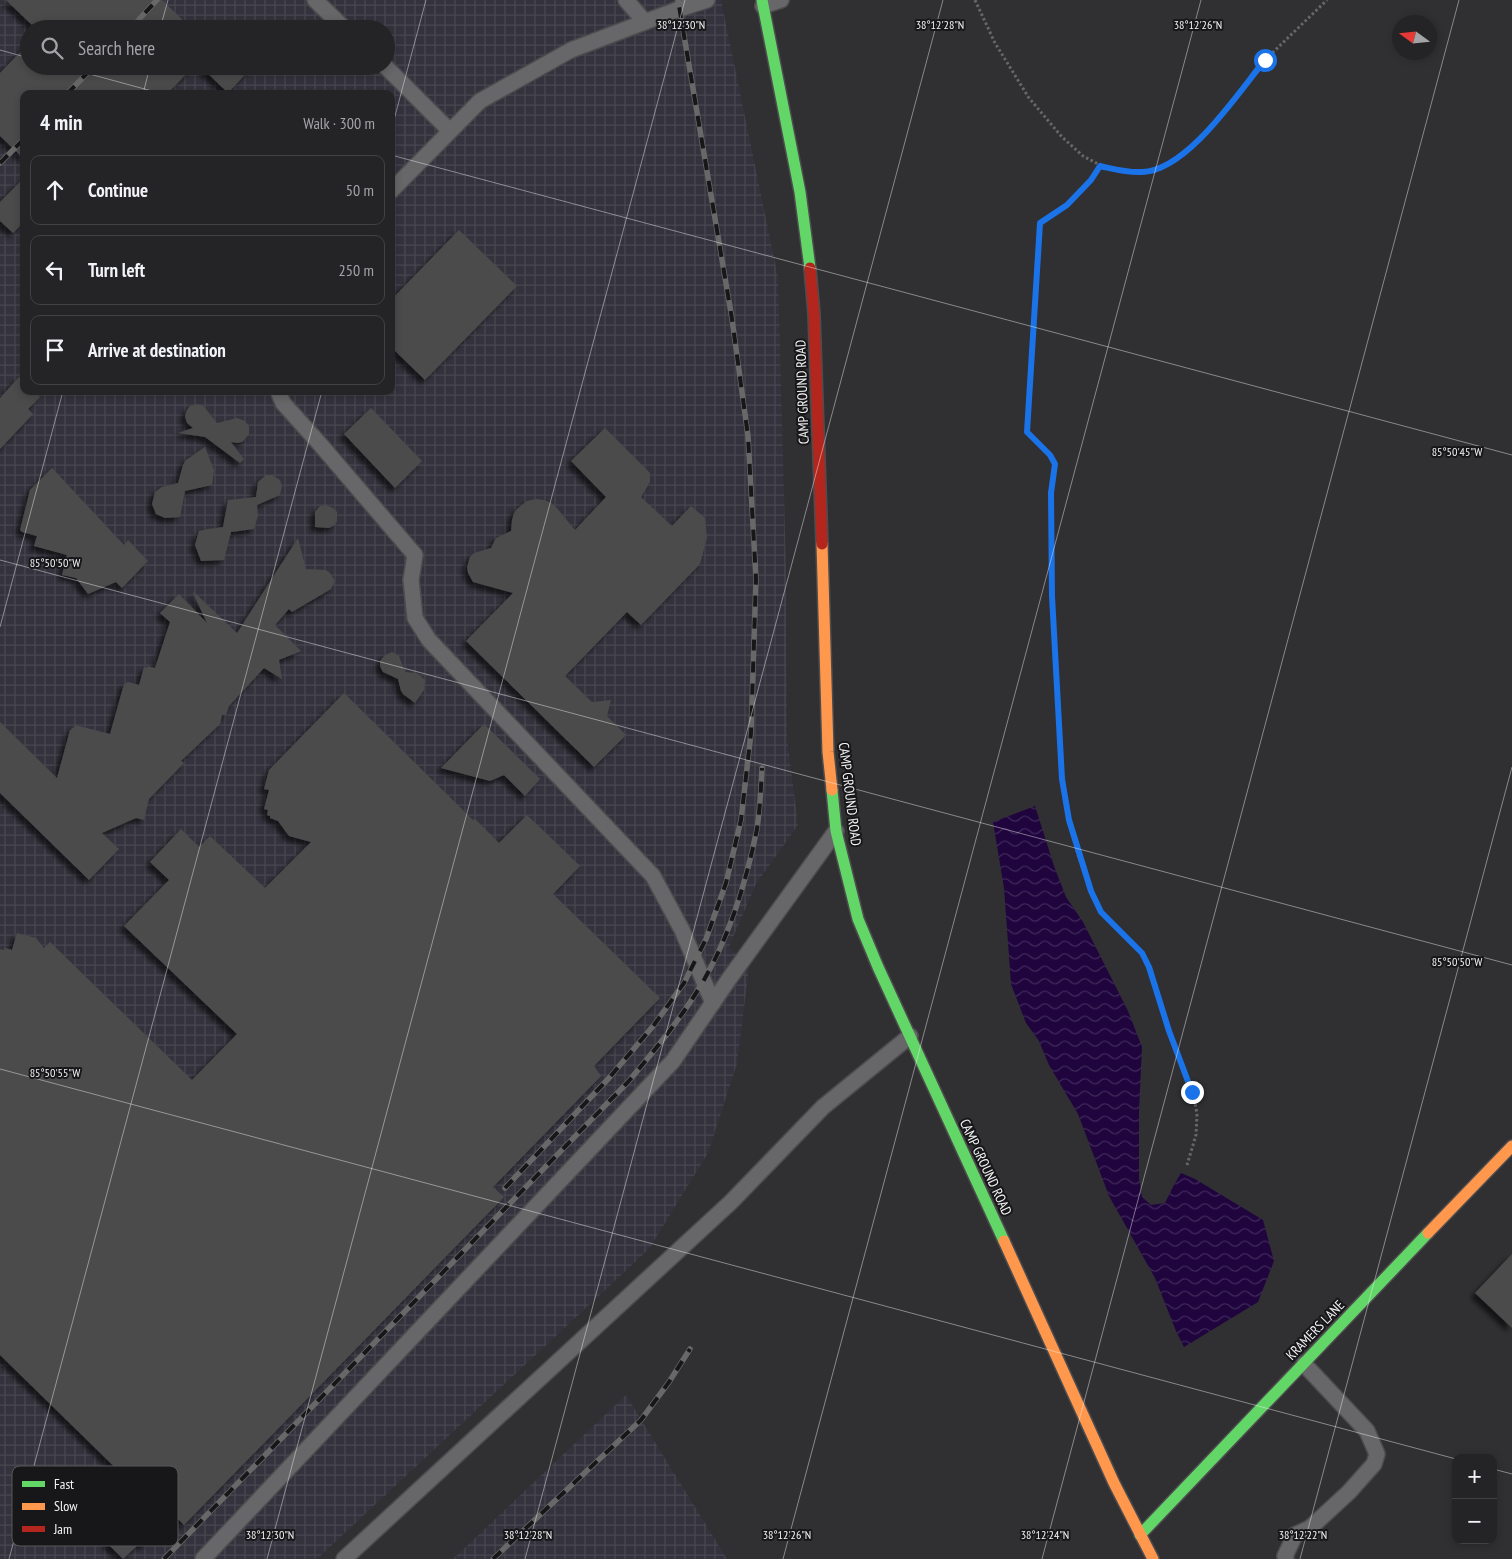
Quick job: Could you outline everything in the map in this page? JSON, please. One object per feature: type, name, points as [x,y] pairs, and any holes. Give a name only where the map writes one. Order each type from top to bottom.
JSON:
[{"type":"street","name":"CAMP GROUND ROAD","points":[[763,3],[800,192],[814,314],[828,752],[836,831],[858,919],[878,967],[1114,1483],[1153,1559]]},
{"type":"street","name":"KRAMERS LANE","points":[[1140,1535],[1512,1146]]},
{"type":"lane","points":[[315,0],[336,20]]},
{"type":"lane","points":[[626,0],[646,22]]},
{"type":"lane","points":[[395,187],[480,101],[571,50],[708,0]]},
{"type":"lane","points":[[763,3],[781,0]]},
{"type":"lane","points":[[394,75],[450,131]]},
{"type":"lane","points":[[279,395],[282,403],[319,443],[415,555],[411,580],[415,618],[429,640],[653,876],[682,930],[713,1002]]},
{"type":"lane","points":[[203,1559],[673,1061],[729,978],[836,831]]},
{"type":"lane","points":[[344,1559],[731,1202],[823,1107],[910,1036]]},
{"type":"lane","points":[[1286,1559],[1285,1556],[1295,1536],[1310,1528],[1348,1492],[1374,1464],[1377,1454],[1367,1431],[1304,1364]]},
{"type":"path","points":[[975,0],[995,44],[1029,98],[1062,137],[1083,156],[1100,166],[1121,171],[1143,172],[1160,169],[1180,157],[1203,136],[1265,60],[1327,0]]},
{"type":"path","points":[[1100,166],[1091,180],[1067,205],[1040,223],[1027,432],[1050,455],[1055,464],[1051,493],[1052,596],[1062,779],[1069,820],[1091,891],[1101,912],[1142,953],[1149,967],[1169,1031],[1192,1092],[1198,1114],[1196,1135],[1187,1165]]},
{"type":"shaded area","points":[[0,0],[721,0],[778,277],[786,569],[787,738],[798,825],[756,884],[729,947],[749,968],[737,1064],[708,1153],[649,1249],[317,1559],[0,1559]]},
{"type":"shaded area","points":[[626,1395],[727,1559],[453,1559]]},
{"type":"water","points":[[1035,806],[1066,897],[1083,922],[1128,1011],[1142,1047],[1139,1110],[1139,1178],[1142,1197],[1151,1205],[1165,1203],[1181,1173],[1195,1179],[1263,1220],[1274,1261],[1258,1302],[1184,1347],[1155,1278],[1109,1196],[1078,1114],[1049,1065],[1039,1041],[1026,1023],[1011,984],[1004,888],[993,822]]},
{"type":"building","points":[[6,0],[162,0],[183,20],[27,20]]},
{"type":"building","points":[[20,52],[20,75],[185,75],[171,90],[20,90],[20,155],[0,136],[0,73]]},
{"type":"building","points":[[209,75],[245,75],[231,90],[225,90]]},
{"type":"building","points":[[20,182],[20,226],[13,233],[0,221],[0,202]]},
{"type":"building","points":[[459,230],[517,286],[425,380],[395,351],[395,296]]},
{"type":"building","points":[[19,377],[20,395],[38,395],[40,397],[28,409],[33,414],[0,449],[0,398]]},
{"type":"building","points":[[198,404],[206,409],[217,423],[237,418],[245,421],[249,426],[249,434],[242,442],[231,442],[244,459],[240,463],[205,437],[178,433],[193,428],[187,423],[185,416],[190,406]]},
{"type":"building","points":[[371,408],[422,461],[395,488],[344,434]]},
{"type":"building","points":[[605,428],[650,473],[650,482],[641,497],[672,526],[691,506],[705,518],[707,538],[700,564],[641,625],[627,612],[565,676],[592,702],[611,700],[607,716],[626,735],[594,767],[466,641],[513,593],[473,582],[467,567],[470,557],[474,553],[491,548],[496,538],[511,531],[514,513],[527,501],[536,499],[551,503],[575,530],[606,497],[571,461]]},
{"type":"building","points":[[205,447],[214,470],[212,485],[185,491],[180,517],[165,518],[156,514],[152,504],[155,492],[162,487],[178,483],[186,460]]},
{"type":"building","points":[[52,468],[124,545],[128,540],[148,561],[122,588],[116,582],[88,594],[76,578],[62,575],[67,555],[34,546],[37,536],[20,530],[30,490]]},
{"type":"building","points":[[266,475],[272,475],[280,480],[282,486],[280,495],[257,505],[258,516],[254,529],[231,532],[224,560],[201,561],[195,545],[199,531],[223,527],[228,500],[256,497],[258,482]]},
{"type":"building","points":[[326,505],[337,512],[335,525],[329,528],[315,527],[315,512],[320,506]]},
{"type":"building","points":[[298,538],[306,569],[326,570],[335,581],[331,589],[292,612],[289,609],[275,625],[301,651],[279,660],[282,679],[264,668],[229,706],[226,715],[222,715],[220,724],[181,761],[184,763],[149,799],[144,820],[136,818],[102,833],[119,849],[89,880],[0,793],[0,722],[57,778],[70,730],[75,725],[110,734],[124,684],[128,682],[139,685],[144,667],[155,668],[170,622],[160,613],[179,594],[207,623],[194,592],[237,633]]},
{"type":"building","points":[[392,652],[399,656],[405,672],[417,673],[425,680],[424,690],[415,703],[403,694],[398,679],[383,672],[380,666],[380,661],[385,655]]},
{"type":"building","points":[[344,693],[473,820],[475,819],[499,843],[527,815],[548,835],[580,866],[553,894],[660,998],[594,1066],[601,1076],[493,1187],[504,1197],[184,1525],[178,1519],[178,1466],[113,1466],[0,1355],[0,949],[12,950],[17,933],[36,938],[44,948],[50,942],[192,1080],[237,1034],[124,926],[169,880],[150,862],[181,829],[199,847],[210,836],[265,888],[311,842],[289,836],[278,821],[267,815],[268,810],[264,809],[269,790],[264,789],[269,770]]},
{"type":"building","points":[[484,724],[540,779],[525,796],[504,775],[490,781],[441,768]]},
{"type":"building","points":[[1512,1254],[1512,1328],[1475,1293]]},
{"type":"building","points":[[110,1546],[137,1546],[123,1559]]},
{"type":"railway","points":[[138,20],[157,0]]},
{"type":"railway","points":[[505,1188],[609,1078],[654,1025],[684,983],[706,939],[726,883],[741,820],[751,733],[756,579],[748,436],[732,319],[678,0]]},
{"type":"railway","points":[[71,90],[85,75]]},
{"type":"railway","points":[[0,163],[20,143]]},
{"type":"railway","points":[[178,1545],[628,1082],[676,1023],[711,967],[728,929],[742,890],[757,829],[762,768]]},
{"type":"railway","points":[[493,1559],[641,1420],[690,1349]]},
{"type":"railway","points":[[164,1559],[177,1546]]},
{"type":"traffic: fast","points":[[762,0],[800,192],[810,268]]},
{"type":"traffic: fast","points":[[832,790],[836,831],[858,919],[878,967],[1004,1241]]},
{"type":"traffic: fast","points":[[1140,1535],[1428,1233]]},
{"type":"traffic: slow","points":[[822,544],[828,752],[832,790]]},
{"type":"traffic: slow","points":[[1428,1233],[1512,1146]]},
{"type":"traffic: slow","points":[[1004,1241],[1114,1483],[1153,1559]]},
{"type":"traffic: jam","points":[[810,268],[814,314],[822,544]]},
{"type":"route","points":[[1192,1092],[1169,1031],[1149,967],[1142,953],[1101,912],[1078,855],[1069,820],[1062,779],[1052,596],[1051,493],[1055,464],[1050,455],[1027,432],[1040,223],[1067,205],[1091,180],[1100,166],[1121,171],[1143,172],[1160,169],[1180,157],[1203,136],[1265,60]]}]
